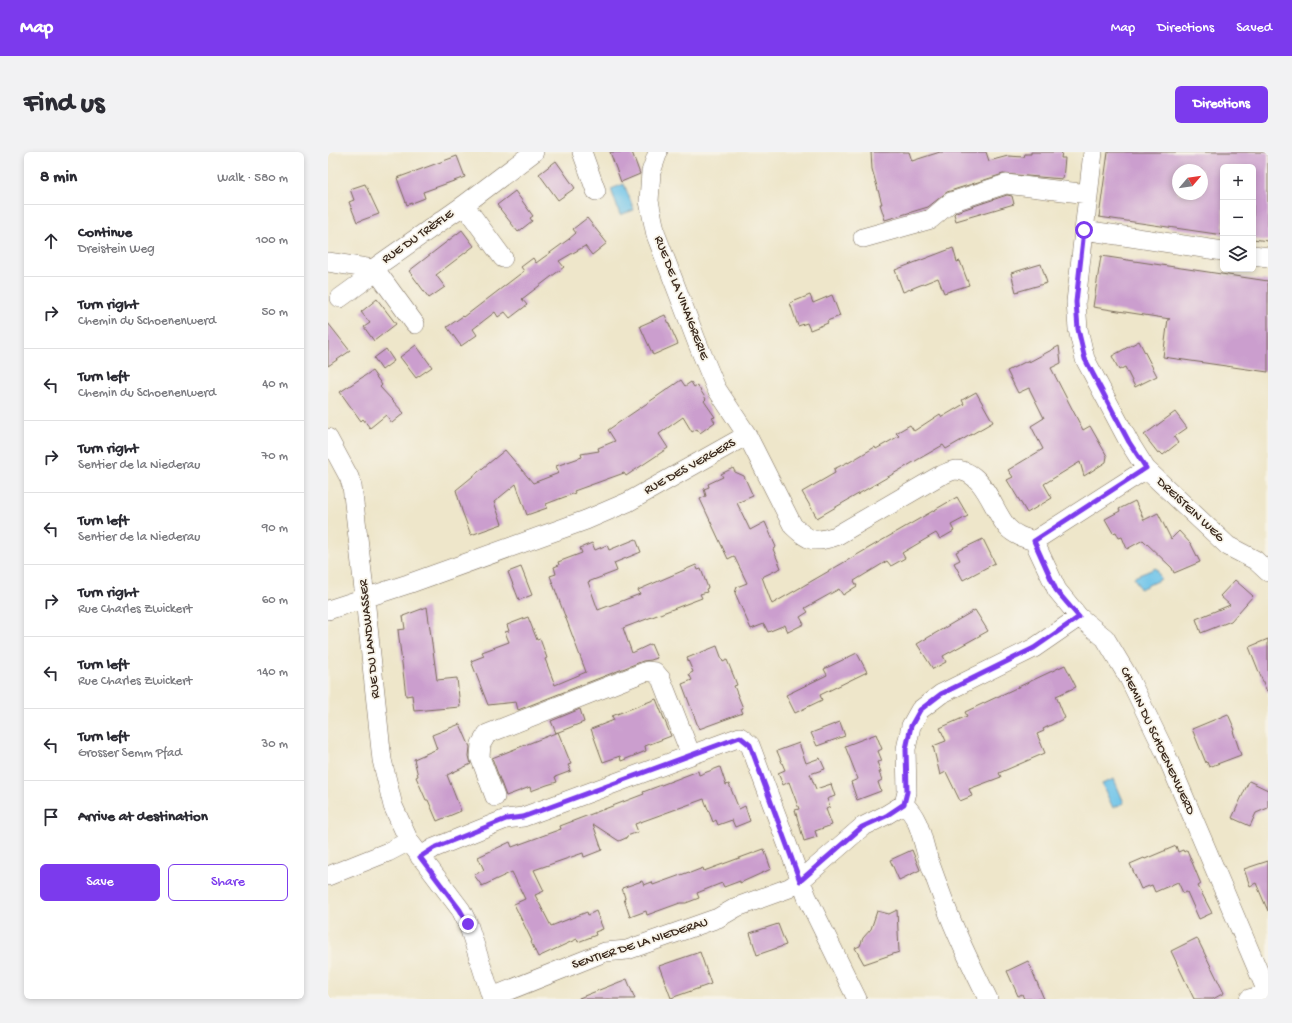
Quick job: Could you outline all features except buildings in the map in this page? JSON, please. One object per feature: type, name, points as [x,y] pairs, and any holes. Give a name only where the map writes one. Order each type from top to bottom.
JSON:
[{"type":"street","name":"RUE DU TRÈFLE","points":[[340,298],[369,277],[373,269],[464,205],[534,152]]},
{"type":"street","points":[[582,152],[596,191]]},
{"type":"street","name":"RUE DE LA VINAIGRERIE","points":[[658,152],[651,172],[649,201],[655,231],[716,388],[747,435]]},
{"type":"street","name":"DREISTEIN WEG","points":[[1093,152],[1076,302],[1078,329],[1085,359],[1129,442],[1146,468],[1228,546],[1255,560],[1268,572]]},
{"type":"street","points":[[863,238],[931,219],[951,202],[1006,184],[1088,194]]},
{"type":"street","name":"RUE DU TRÈFLE","points":[[464,205],[503,258]]},
{"type":"street","points":[[1084,230],[1220,251]]},
{"type":"street","points":[[1256,255],[1268,257]]},
{"type":"street","name":"RUE DU TRÈFLE","points":[[328,262],[373,269],[380,276],[415,324]]},
{"type":"street","name":"RUE DES VERGERS","points":[[328,610],[408,584],[586,520],[628,502],[747,435],[794,526],[805,536],[819,541],[836,536],[939,476],[956,470],[970,474],[980,483],[1007,527],[1017,535],[1034,541]]},
{"type":"street","name":"RUE DU LANDWASSER","points":[[328,438],[349,477],[352,486],[366,598],[382,760],[393,806],[409,841],[460,910],[468,924],[492,998]]},
{"type":"street","points":[[1034,541],[1146,468]]},
{"type":"street","name":"CHEMIN DU SCHOENENWERD","points":[[1034,541],[1056,590],[1079,617],[1105,638],[1129,678],[1165,752],[1268,994]]},
{"type":"street","points":[[988,999],[960,942],[946,908],[928,859],[918,823],[912,812],[904,804],[907,792],[906,749],[911,726],[920,710],[941,694],[1034,648],[1079,617]]},
{"type":"street","points":[[495,797],[480,757],[481,744],[487,734],[648,671],[655,672],[661,679],[691,755]]},
{"type":"street","points":[[420,857],[434,848],[506,819],[523,817],[740,737],[750,745],[800,881],[857,999]]},
{"type":"street","name":"SENTIER DE LA NIEDERAU","points":[[492,998],[605,952],[627,950],[718,918],[737,907],[788,888],[800,881],[862,827],[886,816],[904,804]]},
{"type":"street","points":[[328,876],[388,852],[409,841]]},
{"type":"street","points":[[1249,999],[1268,994]]},
{"type":"water","points":[[624,184],[634,210],[620,215],[611,189]]},
{"type":"water","points":[[1156,568],[1161,579],[1140,589],[1134,577]]},
{"type":"water","points":[[1114,779],[1124,803],[1113,808],[1102,784]]},
{"type":"route","points":[[468,924],[460,910],[420,857],[434,848],[506,819],[523,817],[740,737],[750,745],[800,881],[862,827],[886,816],[904,804],[907,792],[906,749],[911,726],[920,710],[941,694],[1034,648],[1079,617],[1056,590],[1034,541],[1146,468],[1129,442],[1085,359],[1078,329],[1076,302],[1084,230]]}]
